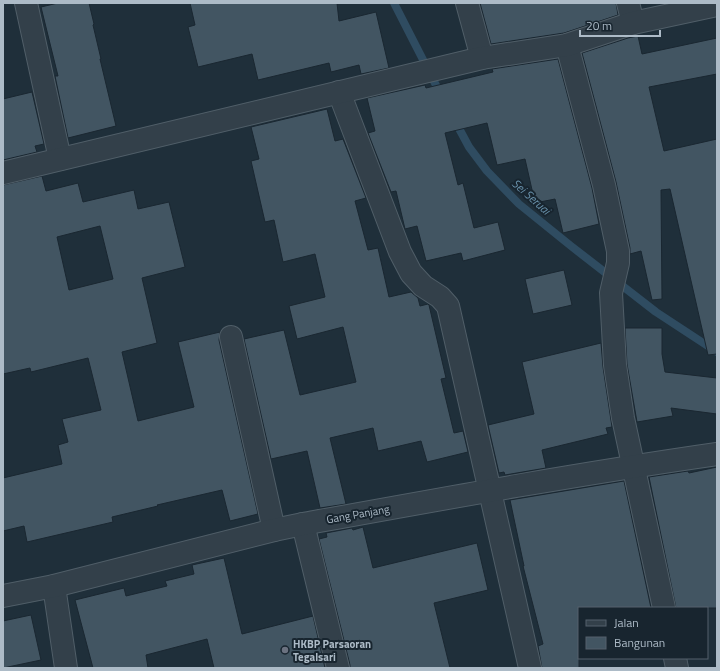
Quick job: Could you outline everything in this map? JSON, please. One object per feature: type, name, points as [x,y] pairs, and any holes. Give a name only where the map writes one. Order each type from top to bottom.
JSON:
[{"type":"street","points":[[26,3],[60,159]]},
{"type":"street","points":[[467,3],[482,58]]},
{"type":"street","points":[[3,173],[482,58],[567,45],[630,13],[717,5]]},
{"type":"street","points":[[567,45],[604,185],[618,251],[618,263],[611,293],[615,365],[623,418],[664,607]]},
{"type":"street","points":[[339,92],[400,252],[411,273],[422,286],[440,297],[448,306],[530,668]]},
{"type":"street","points":[[231,337],[274,530]]},
{"type":"street","name":"Gang Panjang","points":[[3,596],[54,586],[303,524],[490,490],[717,454]]},
{"type":"street","points":[[303,524],[338,668]]},
{"type":"street","points":[[54,586],[66,668]]},
{"type":"building","points":[[58,3],[89,3],[100,59],[116,126],[68,138],[55,76],[58,76],[41,7]]},
{"type":"building","points":[[190,3],[337,3],[339,21],[376,12],[389,68],[361,74],[359,65],[331,72],[329,63],[258,80],[252,54],[198,67],[188,27],[195,25]]},
{"type":"building","points":[[480,3],[616,3],[618,15],[564,33],[491,44]]},
{"type":"building","points":[[638,36],[642,54],[717,38],[717,74],[649,87],[664,151],[717,139],[717,354],[708,355],[670,189],[661,190],[662,299],[652,300],[641,251],[630,254],[616,182],[582,53]]},
{"type":"building","points":[[558,59],[592,188],[599,224],[563,233],[555,199],[535,203],[525,159],[497,165],[487,123],[445,133],[458,185],[463,183],[474,228],[498,222],[505,250],[463,261],[461,253],[426,261],[417,226],[405,229],[396,191],[391,192],[368,133],[375,131],[367,98],[425,85],[426,88],[493,72],[492,69]]},
{"type":"building","points":[[32,92],[44,144],[35,146],[37,152],[3,160],[3,99]]},
{"type":"building","points":[[327,109],[335,141],[343,139],[366,198],[355,201],[368,250],[378,248],[389,297],[411,292],[418,298],[420,306],[429,305],[446,378],[441,379],[454,433],[463,431],[468,452],[427,462],[421,441],[378,451],[373,428],[330,438],[346,504],[320,508],[307,451],[271,459],[244,339],[284,330],[300,395],[356,382],[343,327],[297,339],[289,306],[325,297],[315,254],[283,262],[274,220],[265,222],[251,161],[259,159],[251,127]]},
{"type":"building","points":[[42,176],[46,191],[78,183],[83,202],[134,190],[138,209],[169,202],[185,267],[142,278],[157,343],[122,352],[138,421],[194,407],[178,342],[220,332],[219,340],[258,514],[230,521],[222,490],[112,517],[113,522],[27,542],[24,526],[3,531],[3,478],[62,464],[58,445],[68,442],[62,419],[101,410],[88,358],[31,372],[30,368],[3,374],[3,185]],"holes":[[[100,226],[113,279],[69,290],[57,237]]]},
{"type":"building","points":[[564,270],[572,305],[533,314],[525,279]]},
{"type":"building","points":[[625,328],[662,328],[662,354],[665,372],[717,378],[717,414],[671,408],[673,416],[637,422],[627,364]]},
{"type":"building","points":[[601,343],[612,427],[606,428],[608,434],[542,450],[546,468],[505,475],[504,472],[499,473],[488,425],[534,414],[522,362]]},
{"type":"building","points":[[717,467],[717,608],[676,607],[649,477],[688,471],[689,473]]},
{"type":"building","points":[[624,481],[651,607],[578,607],[579,668],[542,668],[538,646],[543,644],[523,566],[510,500]]},
{"type":"building","points":[[363,527],[373,568],[477,543],[488,590],[434,603],[450,668],[350,668],[319,539],[327,537],[326,533],[352,528],[353,530]]},
{"type":"building","points":[[224,558],[242,634],[313,616],[325,668],[214,668],[207,639],[146,655],[148,668],[93,668],[75,600],[124,588],[126,596],[167,586],[165,581],[194,574],[192,565]]},
{"type":"building","points":[[31,615],[41,660],[3,668],[3,621]]},
{"type":"waterway","name":"Sei Seruai","points":[[394,3],[441,95]]},
{"type":"waterway","name":"Sei Seruai","points":[[455,121],[469,147],[487,171],[519,204],[656,312],[717,352]]},
{"type":"place","name":"HKBP Parsaoran Tegalsari","points":[[285,650]]}]
